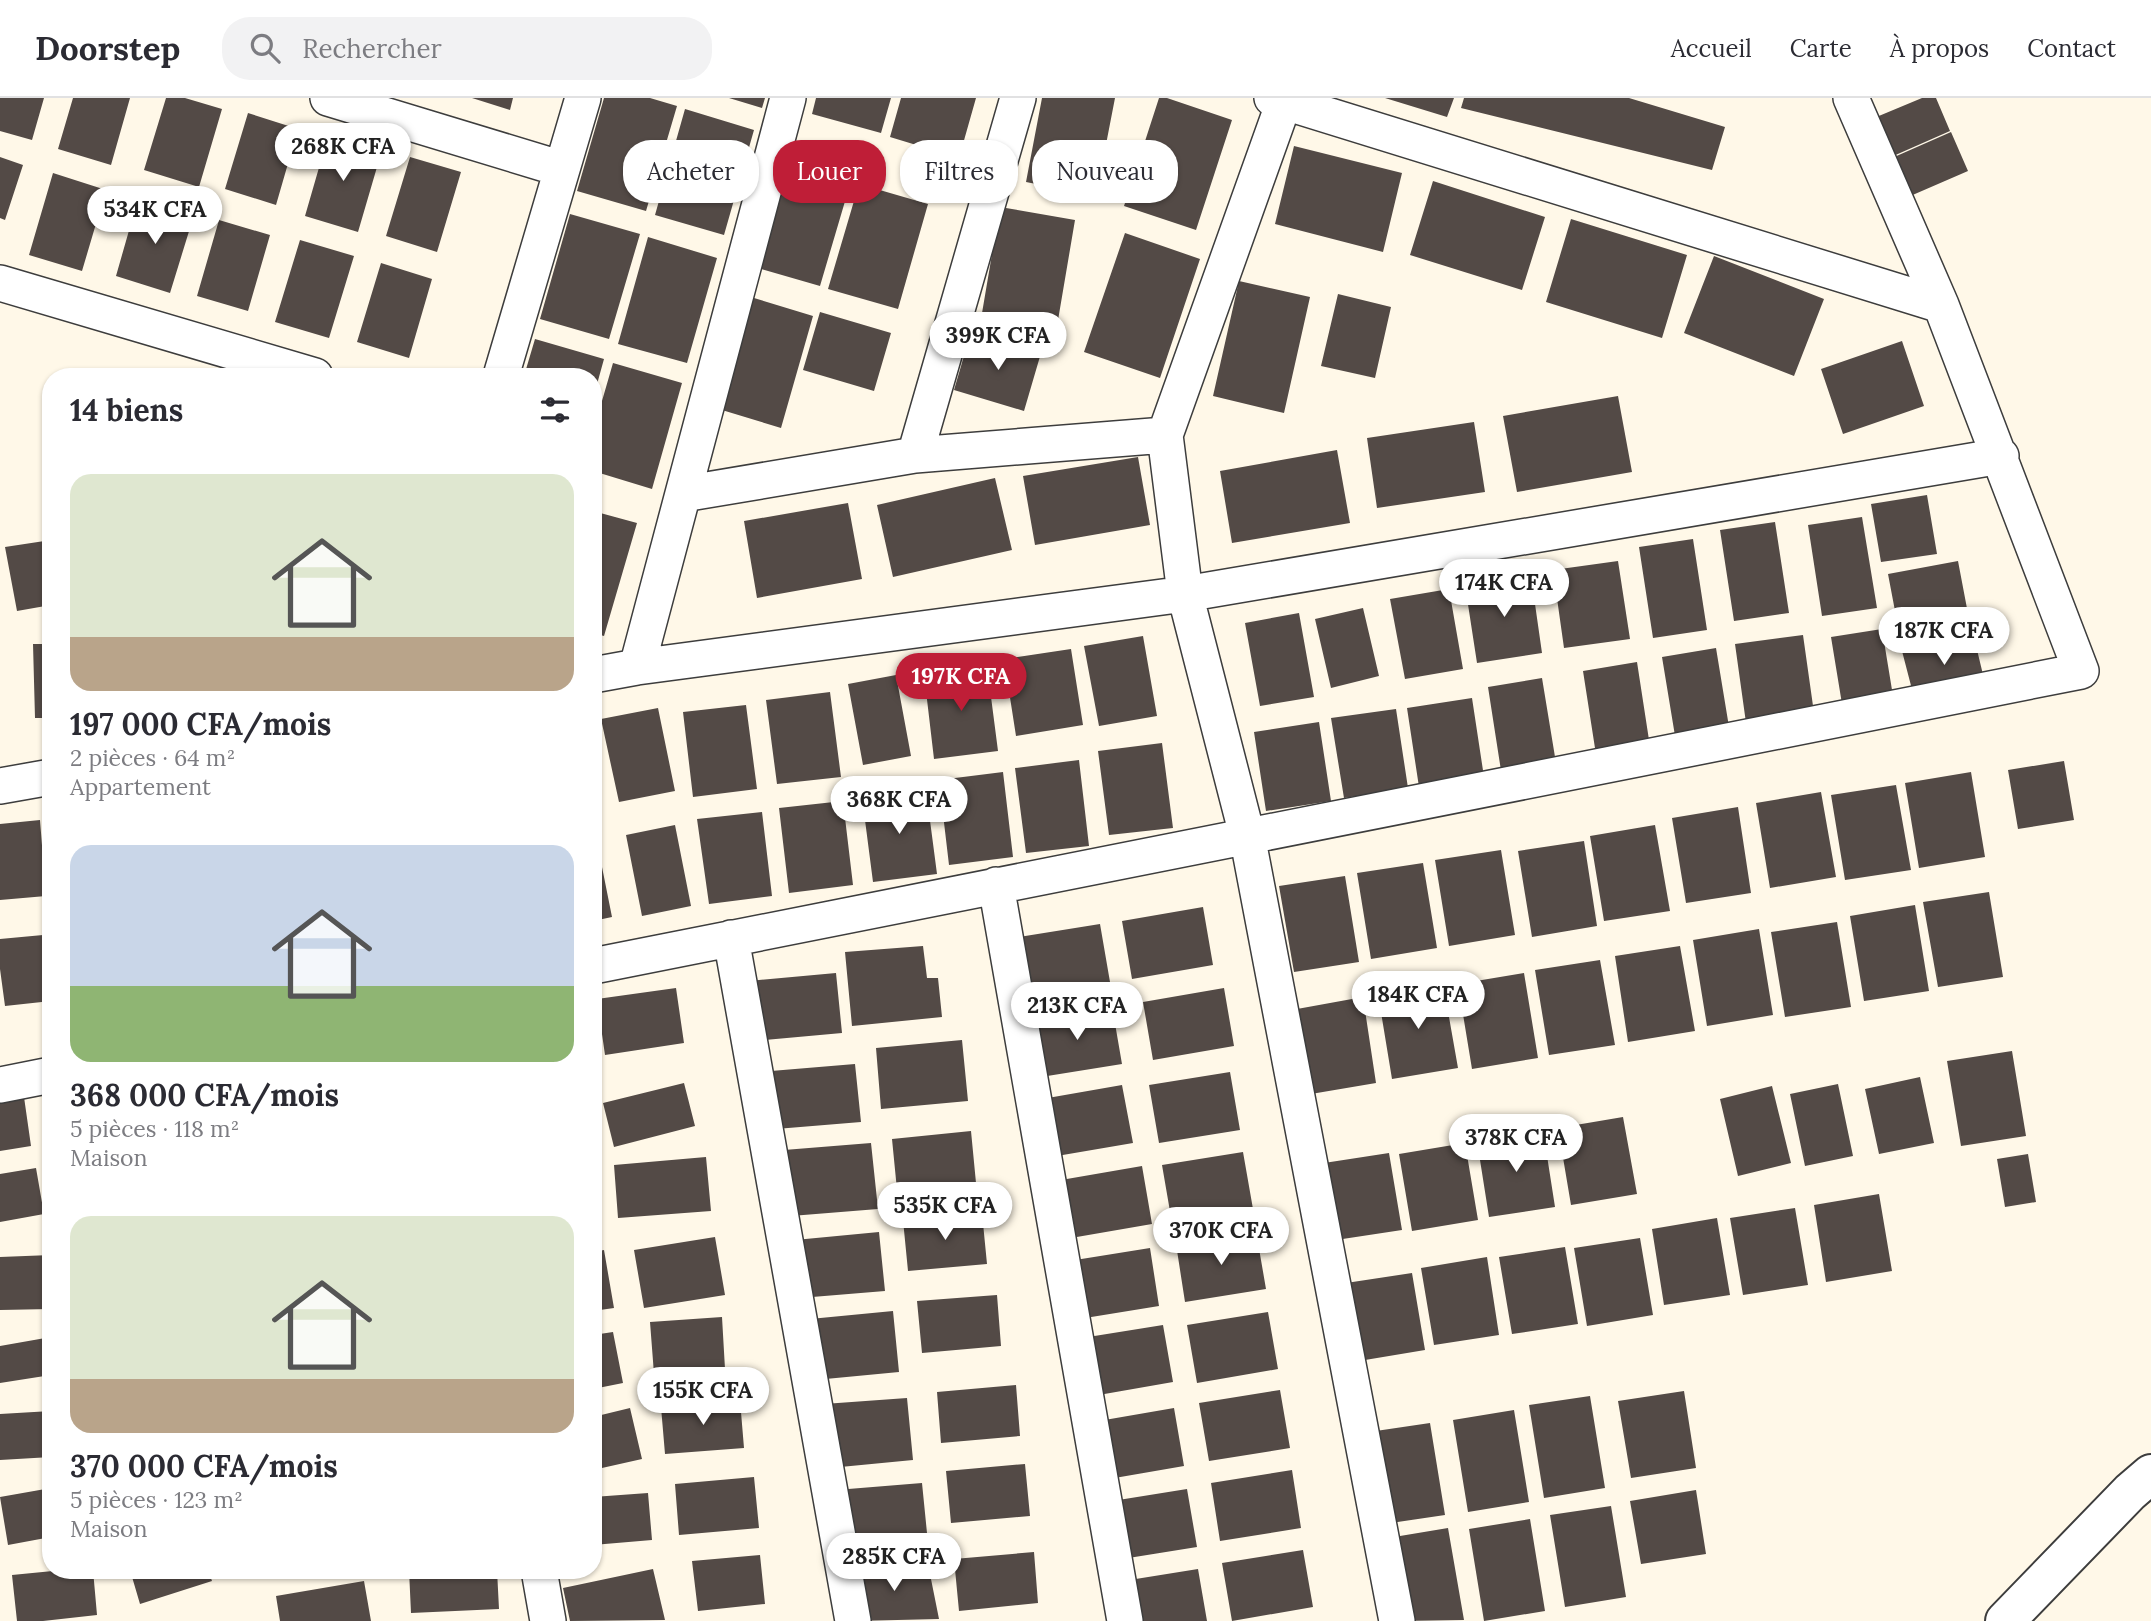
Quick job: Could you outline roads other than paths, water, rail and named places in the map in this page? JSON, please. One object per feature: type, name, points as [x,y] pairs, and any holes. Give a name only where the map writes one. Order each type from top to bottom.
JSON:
[{"type":"street","points":[[328,98],[562,169]]},
{"type":"street","points":[[503,368],[583,98]]},
{"type":"street","points":[[637,667],[788,98]]},
{"type":"street","points":[[915,455],[1018,98]]},
{"type":"street","points":[[602,963],[2081,671],[1941,305],[1851,98]]},
{"type":"street","points":[[1397,1621],[1247,835],[1185,594],[1165,435],[1278,100],[1941,305]]},
{"type":"street","points":[[0,283],[289,368]]},
{"type":"street","points":[[683,494],[915,455],[1165,435]]},
{"type":"street","points":[[602,674],[637,667],[1185,594],[2001,456]]},
{"type":"street","points":[[0,786],[42,779]]},
{"type":"street","points":[[996,885],[1125,1621]]},
{"type":"street","points":[[731,938],[853,1621]]},
{"type":"street","points":[[0,1085],[42,1077]]},
{"type":"street","points":[[2005,1621],[2130,1492],[2151,1474]]},
{"type":"street","points":[[541,1579],[548,1621]]}]
